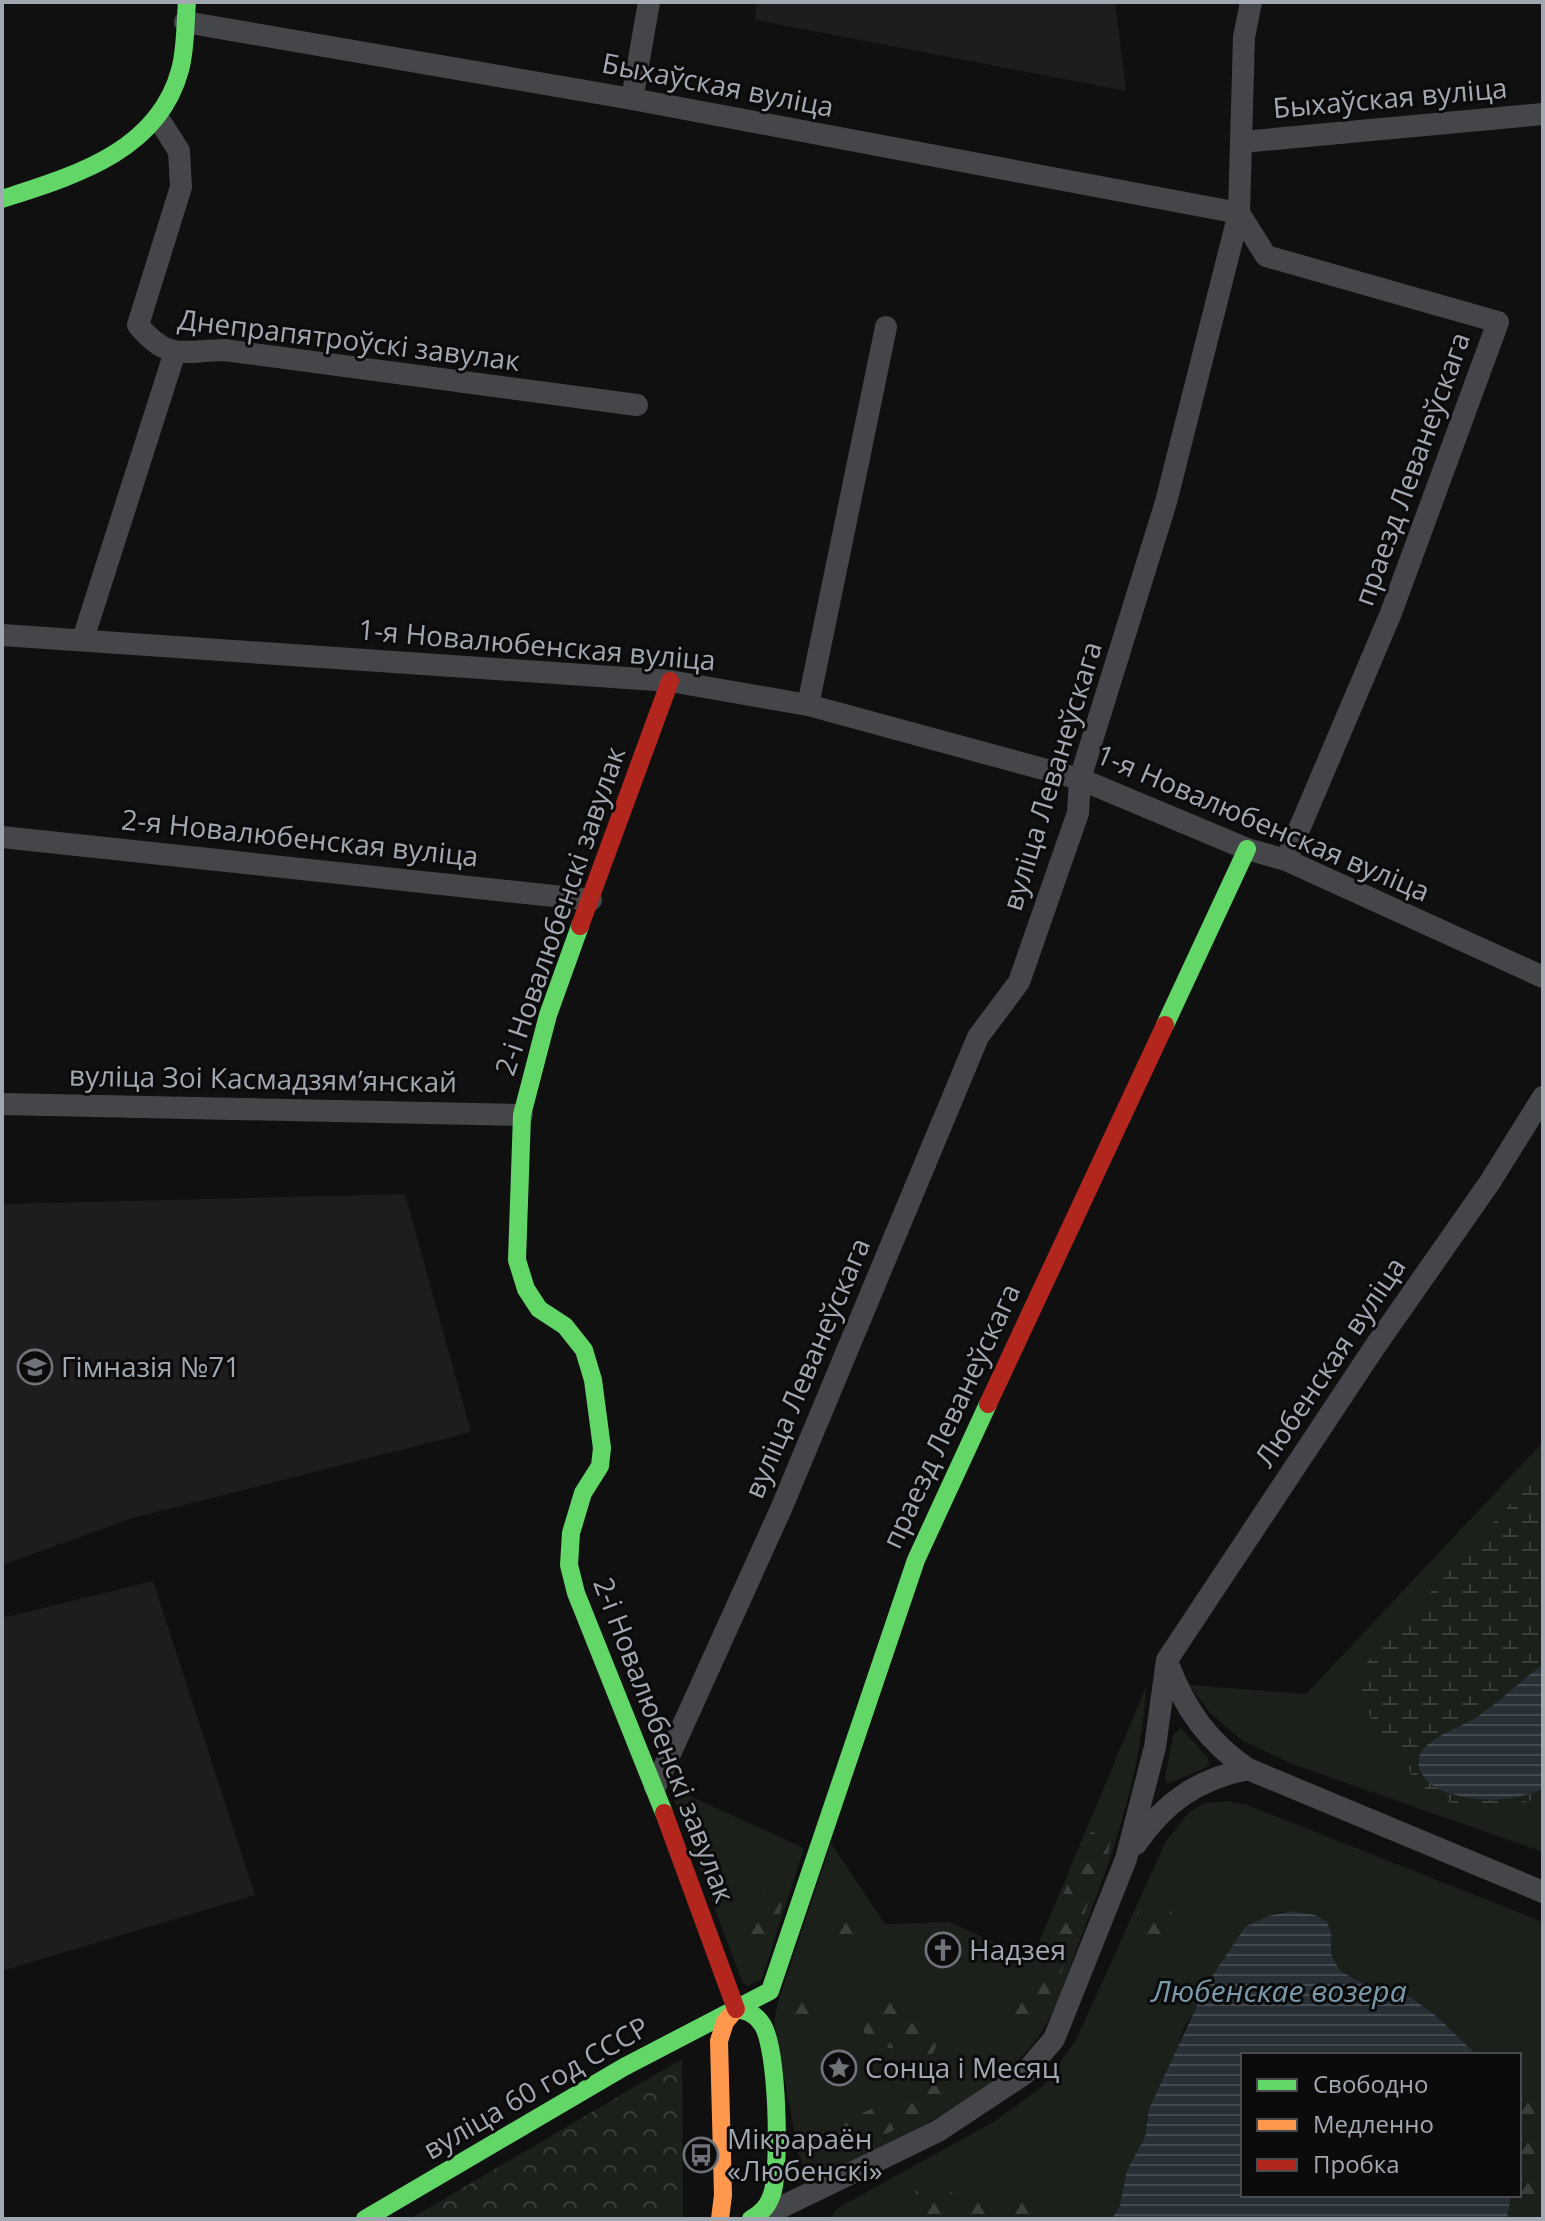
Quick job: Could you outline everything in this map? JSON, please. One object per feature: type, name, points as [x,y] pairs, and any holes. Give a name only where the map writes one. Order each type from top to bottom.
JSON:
[{"type":"street","points":[[632,99],[649,2]]},
{"type":"street","name":"вуліца Леванеўскага","points":[[655,1787],[781,1509],[978,1037],[1019,982],[1078,813],[1080,779],[1166,502],[1239,213],[1244,37],[1251,2]]},
{"type":"street","points":[[2,199],[87,171],[129,149],[157,119],[179,75],[186,12]]},
{"type":"street","name":"Быхаўская вуліца","points":[[186,12],[1239,213]]},
{"type":"street","name":"Быхаўская вуліца","points":[[1242,142],[1543,114]]},
{"type":"street","name":"Днепрапятроўскі завулак","points":[[157,119],[179,151],[181,187],[138,325],[154,344],[174,355],[224,350],[637,405]]},
{"type":"street","name":"праезд Леванеўскага","points":[[1239,213],[1266,256],[1498,322],[1391,613],[1286,860]]},
{"type":"street","points":[[808,705],[886,327]]},
{"type":"street","points":[[83,639],[174,355]]},
{"type":"street","name":"1-я Новалюбенская вуліца","points":[[2,635],[670,681],[808,705],[1080,779],[1247,849],[1286,860],[1543,977]]},
{"type":"street","name":"2-і Новалюбенскі завулак","points":[[670,681],[548,1015],[522,1115],[517,1260],[526,1289],[539,1309],[565,1326],[584,1350],[593,1380],[602,1448],[600,1466],[583,1493],[571,1533],[569,1565],[576,1593],[655,1787],[736,2009]]},
{"type":"street","name":"2-я Новалюбенская вуліца","points":[[2,837],[591,900]]},
{"type":"street","name":"праезд Леванеўскага","points":[[736,2009],[770,1991],[916,1560],[1247,849]]},
{"type":"street","name":"Любенская вуліца","points":[[753,2219],[817,2193],[938,2131],[1024,2074],[1054,2039],[1126,1859],[1155,1747],[1167,1660],[1374,1348],[1490,1182],[1543,1097]]},
{"type":"street","name":"вуліца Зоі Касмадзямʼянскай","points":[[2,1104],[522,1115]]},
{"type":"street","points":[[1167,1660],[1176,1686],[1199,1725],[1227,1755],[1248,1769],[1543,1892]]},
{"type":"street","name":"Любенская вуліца","points":[[1126,1859],[1160,1812],[1178,1797],[1221,1775],[1248,1769]]},
{"type":"street","points":[[720,2219],[723,2195],[719,2041],[725,2022],[736,2009],[759,2018],[765,2027],[770,2055],[775,2179],[770,2202],[753,2219],[733,2215],[723,2195]]},
{"type":"street","name":"вуліца 60 год СССР","points":[[365,2219],[624,2067],[736,2009]]},
{"type":"shaded area","points":[[757,2],[1115,2],[1126,91],[755,20]]},
{"type":"shaded area","points":[[405,1194],[471,1432],[133,1518],[2,1565],[2,1204]]},
{"type":"shaded area","points":[[153,1581],[255,1895],[2,1971],[2,1618]]},
{"type":"green space","points":[[1543,1442],[1543,1852],[1292,1764],[1243,1741],[1211,1714],[1189,1685],[1306,1694]]},
{"type":"green space","points":[[1543,1468],[1543,1797],[1495,1807],[1463,1806],[1433,1794],[1420,1784],[1374,1723],[1360,1689],[1362,1668]]},
{"type":"green space","points":[[1146,1687],[1138,1755],[1122,1821],[1063,1987],[1041,2034],[1020,2059],[989,2085],[936,2119],[858,2164],[834,2174],[812,2177],[800,2162],[774,2022],[831,1843],[885,1924],[949,1922],[1032,1959]]},
{"type":"green space","points":[[1181,1728],[1208,1758],[1209,1766],[1168,1784],[1165,1778],[1173,1736]]},
{"type":"green space","points":[[674,1789],[804,1848],[762,1979],[748,1986],[743,1984],[672,1794]]},
{"type":"green space","points":[[1228,1801],[1247,1805],[1543,1922],[1543,2219],[1507,2219],[1511,2197],[1521,2197],[1521,2053],[1475,2053],[1436,2016],[1406,1994],[1359,1981],[1340,1971],[1331,1953],[1331,1940],[1315,1915],[1291,1911],[1276,1913],[1242,1931],[1183,2030],[1172,2066],[1149,2109],[1145,2137],[1127,2170],[1120,2205],[1112,2219],[829,2219],[838,2208],[995,2121],[1043,2086],[1076,2040],[1165,1843],[1189,1812],[1206,1803]]},
{"type":"green space","points":[[1103,1828],[1111,1834],[1109,1850],[1050,2002],[1034,2027],[1012,2033],[1007,2024],[1020,2003],[1085,1840],[1090,1833]]},
{"type":"green space","points":[[781,1876],[784,1892],[775,1930],[760,1957],[751,1957],[740,1947],[737,1932],[760,1902],[771,1878]]},
{"type":"green space","points":[[1153,1895],[1167,1899],[1175,1923],[1161,1945],[1143,1950],[1133,1944],[1133,1924],[1143,1904]]},
{"type":"green space","points":[[841,1909],[854,1913],[863,1934],[857,1951],[851,1956],[834,1956],[825,1944],[827,1921]]},
{"type":"green space","points":[[896,1992],[915,2000],[931,2019],[937,2041],[927,2058],[879,2046],[866,2036],[863,2028],[868,2013],[881,2000]]},
{"type":"green space","points":[[815,1996],[825,2003],[824,2016],[806,2031],[794,2030],[787,2020],[791,2009]]},
{"type":"green space","points":[[682,2059],[683,2219],[410,2219]]},
{"type":"green space","points":[[942,2074],[954,2079],[956,2092],[951,2098],[852,2153],[844,2156],[830,2151],[827,2137],[838,2125]]},
{"type":"green space","points":[[1531,2074],[1543,2078],[1540,2219],[1515,2219],[1517,2197],[1521,2197],[1521,2077]]},
{"type":"green space","points":[[931,2185],[976,2202],[1007,2198],[1028,2201],[1039,2219],[902,2219],[913,2215],[916,2190]]},
{"type":"water","points":[[1543,1664],[1543,1789],[1520,1796],[1487,1800],[1448,1793],[1428,1781],[1419,1763],[1421,1753],[1428,1745],[1480,1715]]},
{"type":"water","name":"Любенскае возера","points":[[1291,1911],[1315,1915],[1327,1922],[1331,1932],[1331,1954],[1340,1971],[1359,1981],[1406,1994],[1436,2016],[1475,2053],[1241,2053],[1241,2197],[1511,2197],[1507,2219],[1112,2219],[1120,2205],[1127,2170],[1145,2137],[1149,2109],[1207,1984],[1245,1927],[1268,1916]]},
{"type":"traffic: fast","points":[[2,199],[84,170],[133,141],[153,122],[169,98],[180,70],[187,2]]},
{"type":"traffic: fast","points":[[1165,1025],[1247,849]]},
{"type":"traffic: fast","points":[[580,926],[548,1015],[522,1115],[517,1260],[526,1289],[539,1309],[565,1326],[584,1350],[593,1380],[602,1448],[600,1466],[583,1493],[571,1533],[569,1565],[576,1593],[664,1813]]},
{"type":"traffic: fast","points":[[365,2219],[624,2067],[770,1991],[916,1560],[988,1404]]},
{"type":"traffic: fast","points":[[736,2009],[751,2014],[762,2024],[774,2080],[777,2132],[773,2191],[765,2208],[751,2219]]},
{"type":"traffic: slow","points":[[720,2219],[723,2195],[719,2041],[725,2022],[736,2009]]},
{"type":"traffic: jam","points":[[580,926],[670,681]]},
{"type":"traffic: jam","points":[[988,1404],[1165,1025]]},
{"type":"traffic: jam","points":[[664,1813],[736,2009]]},
{"type":"place","name":"Гімназія №71","points":[[35,1367]]},
{"type":"place","name":"Надзея","points":[[943,1950]]},
{"type":"place","name":"Сонца і Месяц","points":[[839,2068]]},
{"type":"place","name":"Мікрараён «Любенскі»","points":[[701,2155]]}]
